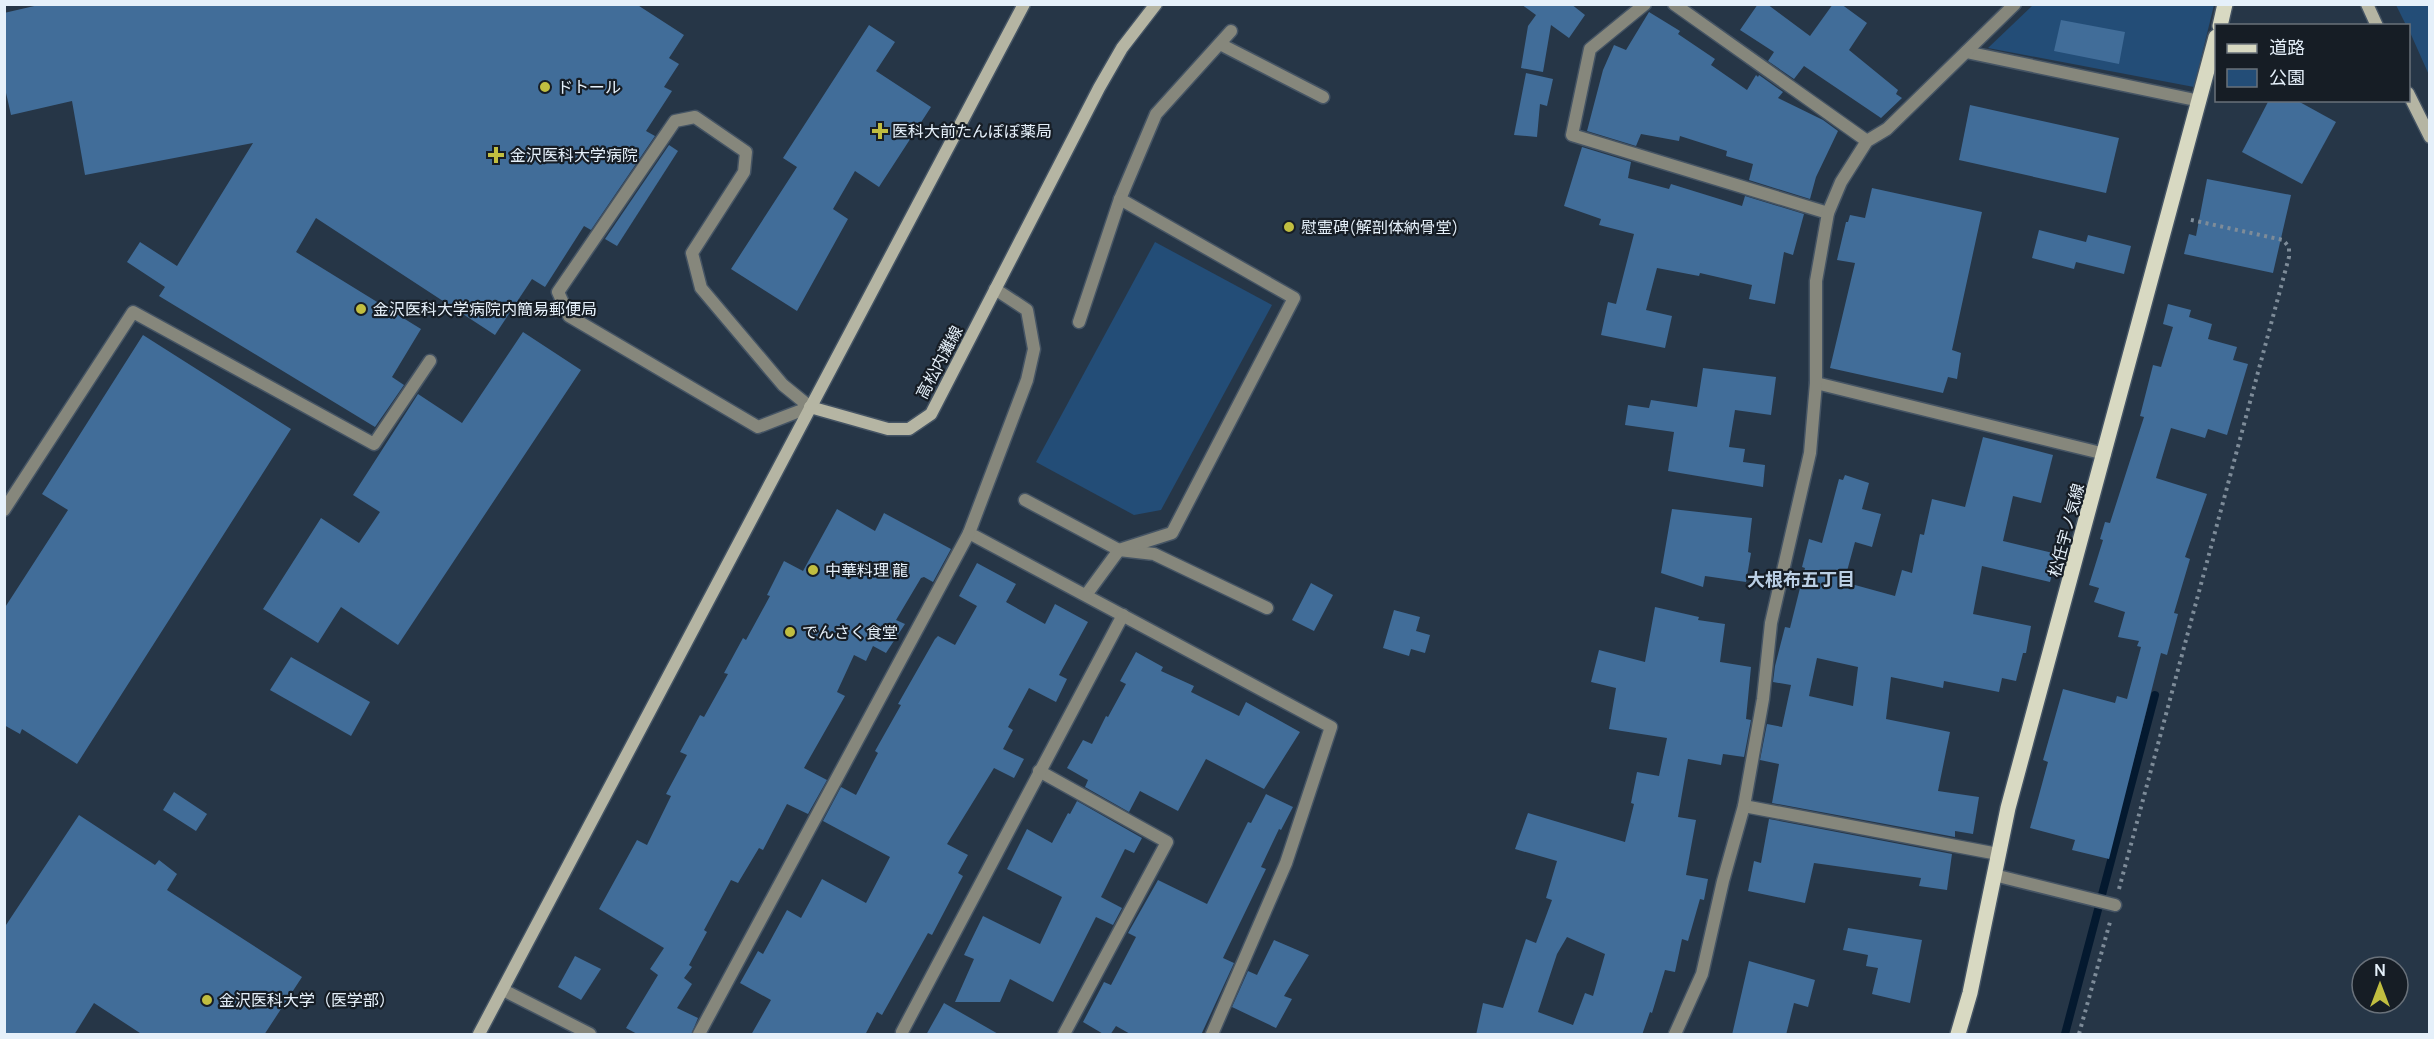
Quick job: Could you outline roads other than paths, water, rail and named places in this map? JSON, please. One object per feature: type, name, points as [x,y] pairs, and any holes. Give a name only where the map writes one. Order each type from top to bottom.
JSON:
[{"type":"main road","points":[[479,1035],[1024,4]]},
{"type":"main road","name":"高松内灘線","points":[[810,407],[867,425],[888,429],[909,429],[931,414],[1099,88],[1122,48],[1156,4]]},
{"type":"main road","points":[[2220,24],[2225,4]]},
{"type":"main road","points":[[2367,4],[2376,24]]},
{"type":"main road","name":"松任宇ノ気線","points":[[1958,1035],[1970,993],[2008,807],[2215,45]]},
{"type":"main road","points":[[2410,95],[2430,137]]},
{"type":"street","points":[[1645,4],[1590,49],[1572,135],[1828,213]]},
{"type":"street","points":[[1674,4],[1867,141]]},
{"type":"street","points":[[1675,1035],[1702,974],[1722,881],[1744,806],[1763,699],[1771,623],[1810,453],[1816,383],[1816,281],[1828,213],[1841,182],[1867,141],[1887,129],[2015,4]]},
{"type":"street","points":[[1079,322],[1120,199],[1156,114],[1231,32]]},
{"type":"street","points":[[1220,44],[1323,97]]},
{"type":"street","points":[[1966,52],[2200,101]]},
{"type":"street","points":[[695,117],[746,152],[744,172],[693,253],[701,288],[783,385],[810,407],[758,427],[569,316],[558,292],[675,121],[695,117]]},
{"type":"street","points":[[1086,595],[1119,550],[1172,533],[1294,298],[1120,199]]},
{"type":"street","points":[[699,1035],[969,532],[1027,380],[1034,349],[1027,310],[995,289]]},
{"type":"street","points":[[4,510],[133,312],[374,444],[430,361]]},
{"type":"street","points":[[1816,383],[2105,454]]},
{"type":"street","points":[[1025,500],[1119,550],[1154,555],[1267,608]]},
{"type":"street","points":[[969,532],[1331,728],[1286,863],[1212,1035]]},
{"type":"street","points":[[904,1034],[1039,771],[1123,615]]},
{"type":"street","points":[[1039,771],[1167,842],[1064,1035]]},
{"type":"street","points":[[1744,806],[1998,854]]},
{"type":"street","points":[[1994,875],[2112,905]]},
{"type":"street","points":[[503,990],[590,1035]]},
{"type":"waterway","points":[[2065,1034],[2155,695]]},
{"type":"place","name":"ドトール","points":[[545,87]]},
{"type":"place","name":"医科大前たんぽぽ薬局","points":[[880,131]]},
{"type":"place","name":"金沢医科大学病院","points":[[496,155]]},
{"type":"place","name":"慰霊碑(解剖体納骨堂)","points":[[1289,227]]},
{"type":"place","name":"金沢医科大学病院内簡易郵便局","points":[[361,309]]},
{"type":"place","name":"中華料理 龍","points":[[813,570]]},
{"type":"place","name":"でんさく食堂","points":[[790,632]]},
{"type":"place","name":"金沢医科大学（医学部）","points":[[207,1000]]},
{"type":"district","name":"大根布五丁目","points":[[1801,579]]}]
